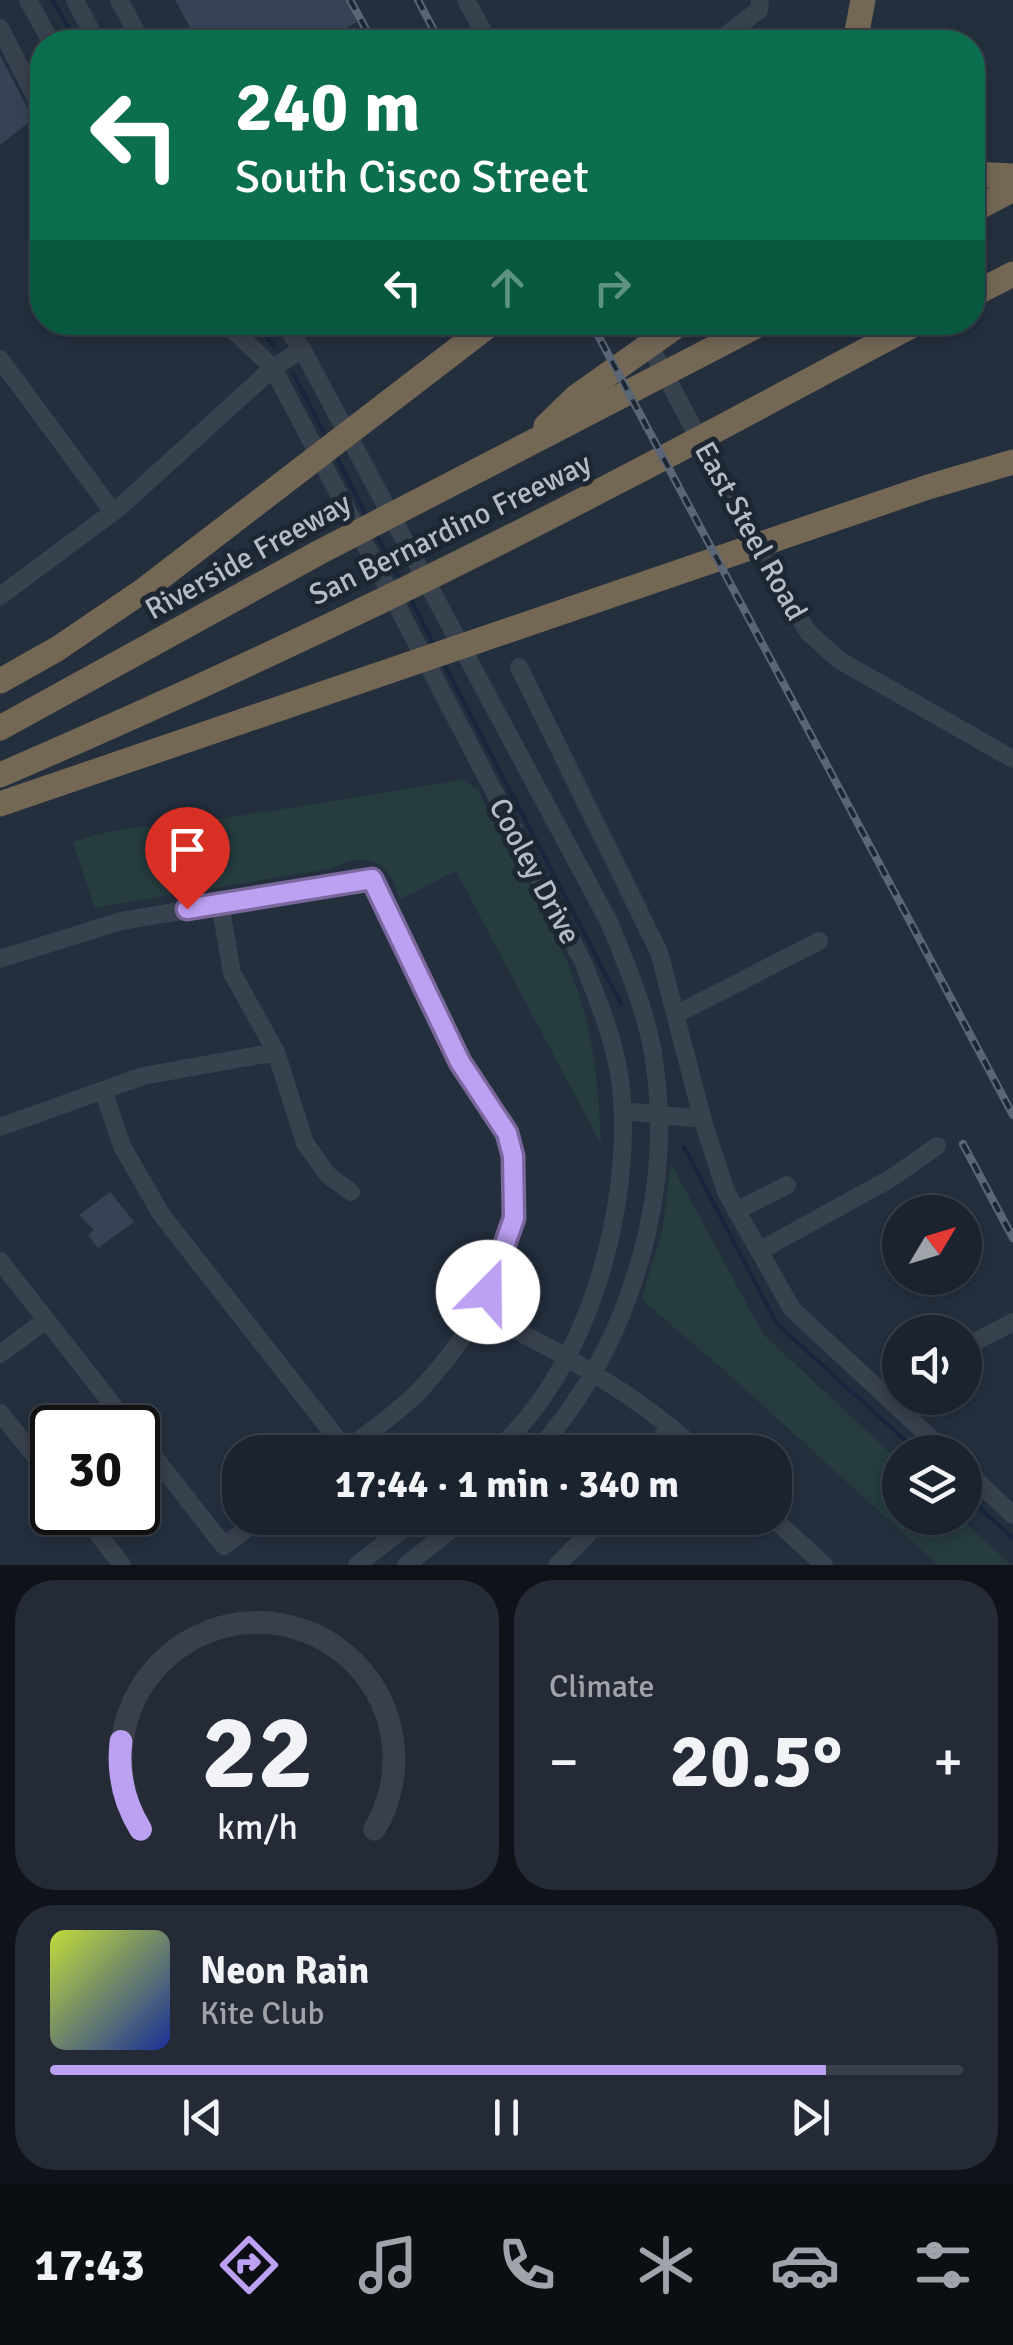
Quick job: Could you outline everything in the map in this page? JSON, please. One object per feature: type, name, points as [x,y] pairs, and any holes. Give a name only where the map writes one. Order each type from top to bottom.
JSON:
[{"type":"highway","points":[[857,30],[863,0]]},
{"type":"highway","points":[[985,175],[1013,176]]},
{"type":"highway","points":[[985,204],[1013,190]]},
{"type":"highway","points":[[985,288],[1013,274]]},
{"type":"highway","points":[[0,681],[57,649],[144,590],[475,335]]},
{"type":"highway","points":[[528,444],[576,397],[664,335]]},
{"type":"highway","name":"San Bernardino Freeway","points":[[528,444],[740,335]]},
{"type":"highway","name":"San Bernardino Freeway","points":[[0,775],[338,622],[591,496],[894,335]]},
{"type":"highway","name":"Riverside Freeway","points":[[0,728],[318,553],[528,444]]},
{"type":"highway","points":[[0,804],[816,525],[1013,462]]},
{"type":"street","points":[[28,0],[44,30]]},
{"type":"street","points":[[75,0],[91,30]]},
{"type":"street","points":[[119,0],[135,30]]},
{"type":"street","points":[[466,0],[482,30]]},
{"type":"street","points":[[732,30],[758,10],[760,0]]},
{"type":"street","points":[[0,28],[30,87]]},
{"type":"street","name":"Cooley Drive","points":[[238,335],[273,368],[583,962],[614,1044],[622,1111],[622,1165],[615,1218],[595,1291],[568,1355],[535,1408],[510,1435]]},
{"type":"street","name":"Cooley Drive","points":[[292,335],[609,922],[637,992],[654,1058],[660,1148],[648,1230],[626,1299],[594,1372],[551,1435]]},
{"type":"street","name":"East Steel Road","points":[[645,335],[773,578],[822,648],[1013,759]]},
{"type":"street","points":[[0,596],[113,512],[273,368],[302,348]]},
{"type":"street","points":[[0,360],[113,512]]},
{"type":"street","points":[[519,667],[659,952],[703,1119],[736,1211],[792,1309],[928,1435]]},
{"type":"street","points":[[0,959],[122,921],[372,879],[460,1062],[507,1133],[513,1156],[514,1218],[497,1273],[443,1365],[416,1394],[365,1435]]},
{"type":"street","points":[[220,903],[232,973],[276,1052],[306,1143],[328,1175],[351,1192]]},
{"type":"street","points":[[677,1014],[819,941]]},
{"type":"street","points":[[0,1127],[143,1076],[276,1052]]},
{"type":"street","points":[[103,1090],[122,1146],[161,1214],[333,1435]]},
{"type":"street","points":[[622,1111],[703,1119]]},
{"type":"street","points":[[759,1251],[890,1180],[937,1146]]},
{"type":"street","points":[[736,1211],[787,1185]]},
{"type":"street","points":[[0,1261],[113,1405]]},
{"type":"street","points":[[478,1310],[568,1355],[680,1435]]},
{"type":"street","points":[[0,1354],[46,1320]]},
{"type":"street","points":[[982,1338],[1013,1322]]},
{"type":"street","points":[[0,1413],[30,1450]]},
{"type":"street","points":[[664,1435],[670,1426]]},
{"type":"street","points":[[160,1464],[224,1546],[238,1535]]},
{"type":"street","points":[[982,1486],[1013,1515]]},
{"type":"street","points":[[99,1535],[122,1565]]},
{"type":"street","points":[[357,1565],[395,1535]]},
{"type":"street","points":[[406,1565],[444,1535]]},
{"type":"street","points":[[557,1565],[587,1535]]},
{"type":"street","points":[[789,1535],[818,1563]]},
{"type":"green space","points":[[463,780],[477,789],[534,891],[571,971],[593,1052],[601,1144],[456,871],[399,900],[383,867],[355,860],[330,869],[95,908],[73,842],[127,829],[182,825]]},
{"type":"green space","points":[[671,1164],[763,1334],[882,1445],[882,1514],[641,1299],[662,1233]]},
{"type":"green space","points":[[905,1535],[978,1535],[1011,1565],[938,1565]]},
{"type":"building","points":[[175,0],[346,0],[357,22],[342,30],[191,30]]},
{"type":"building","points":[[0,55],[30,113],[30,121],[0,145]]},
{"type":"building","points":[[110,1192],[134,1222],[98,1248],[88,1235],[94,1230],[79,1215]]},
{"type":"waterway","points":[[53,0],[69,30]]},
{"type":"waterway","points":[[265,335],[274,346]]},
{"type":"waterway","points":[[293,373],[326,437]]},
{"type":"waterway","points":[[335,454],[367,517]]},
{"type":"waterway","points":[[376,534],[400,579]]},
{"type":"waterway","points":[[409,596],[434,645]]},
{"type":"waterway","points":[[443,662],[621,1004]]},
{"type":"waterway","points":[[684,1147],[777,1324],[899,1435]]},
{"type":"waterway","points":[[982,1510],[1013,1538]]},
{"type":"railway","points":[[350,0],[366,30]]},
{"type":"railway","points":[[418,0],[434,30]]},
{"type":"railway","points":[[598,335],[1013,1115]]},
{"type":"railway","points":[[963,1144],[1013,1238]]},
{"type":"route","points":[[187,909],[372,879],[460,1062],[507,1133],[513,1156],[514,1218],[488,1292]]}]
